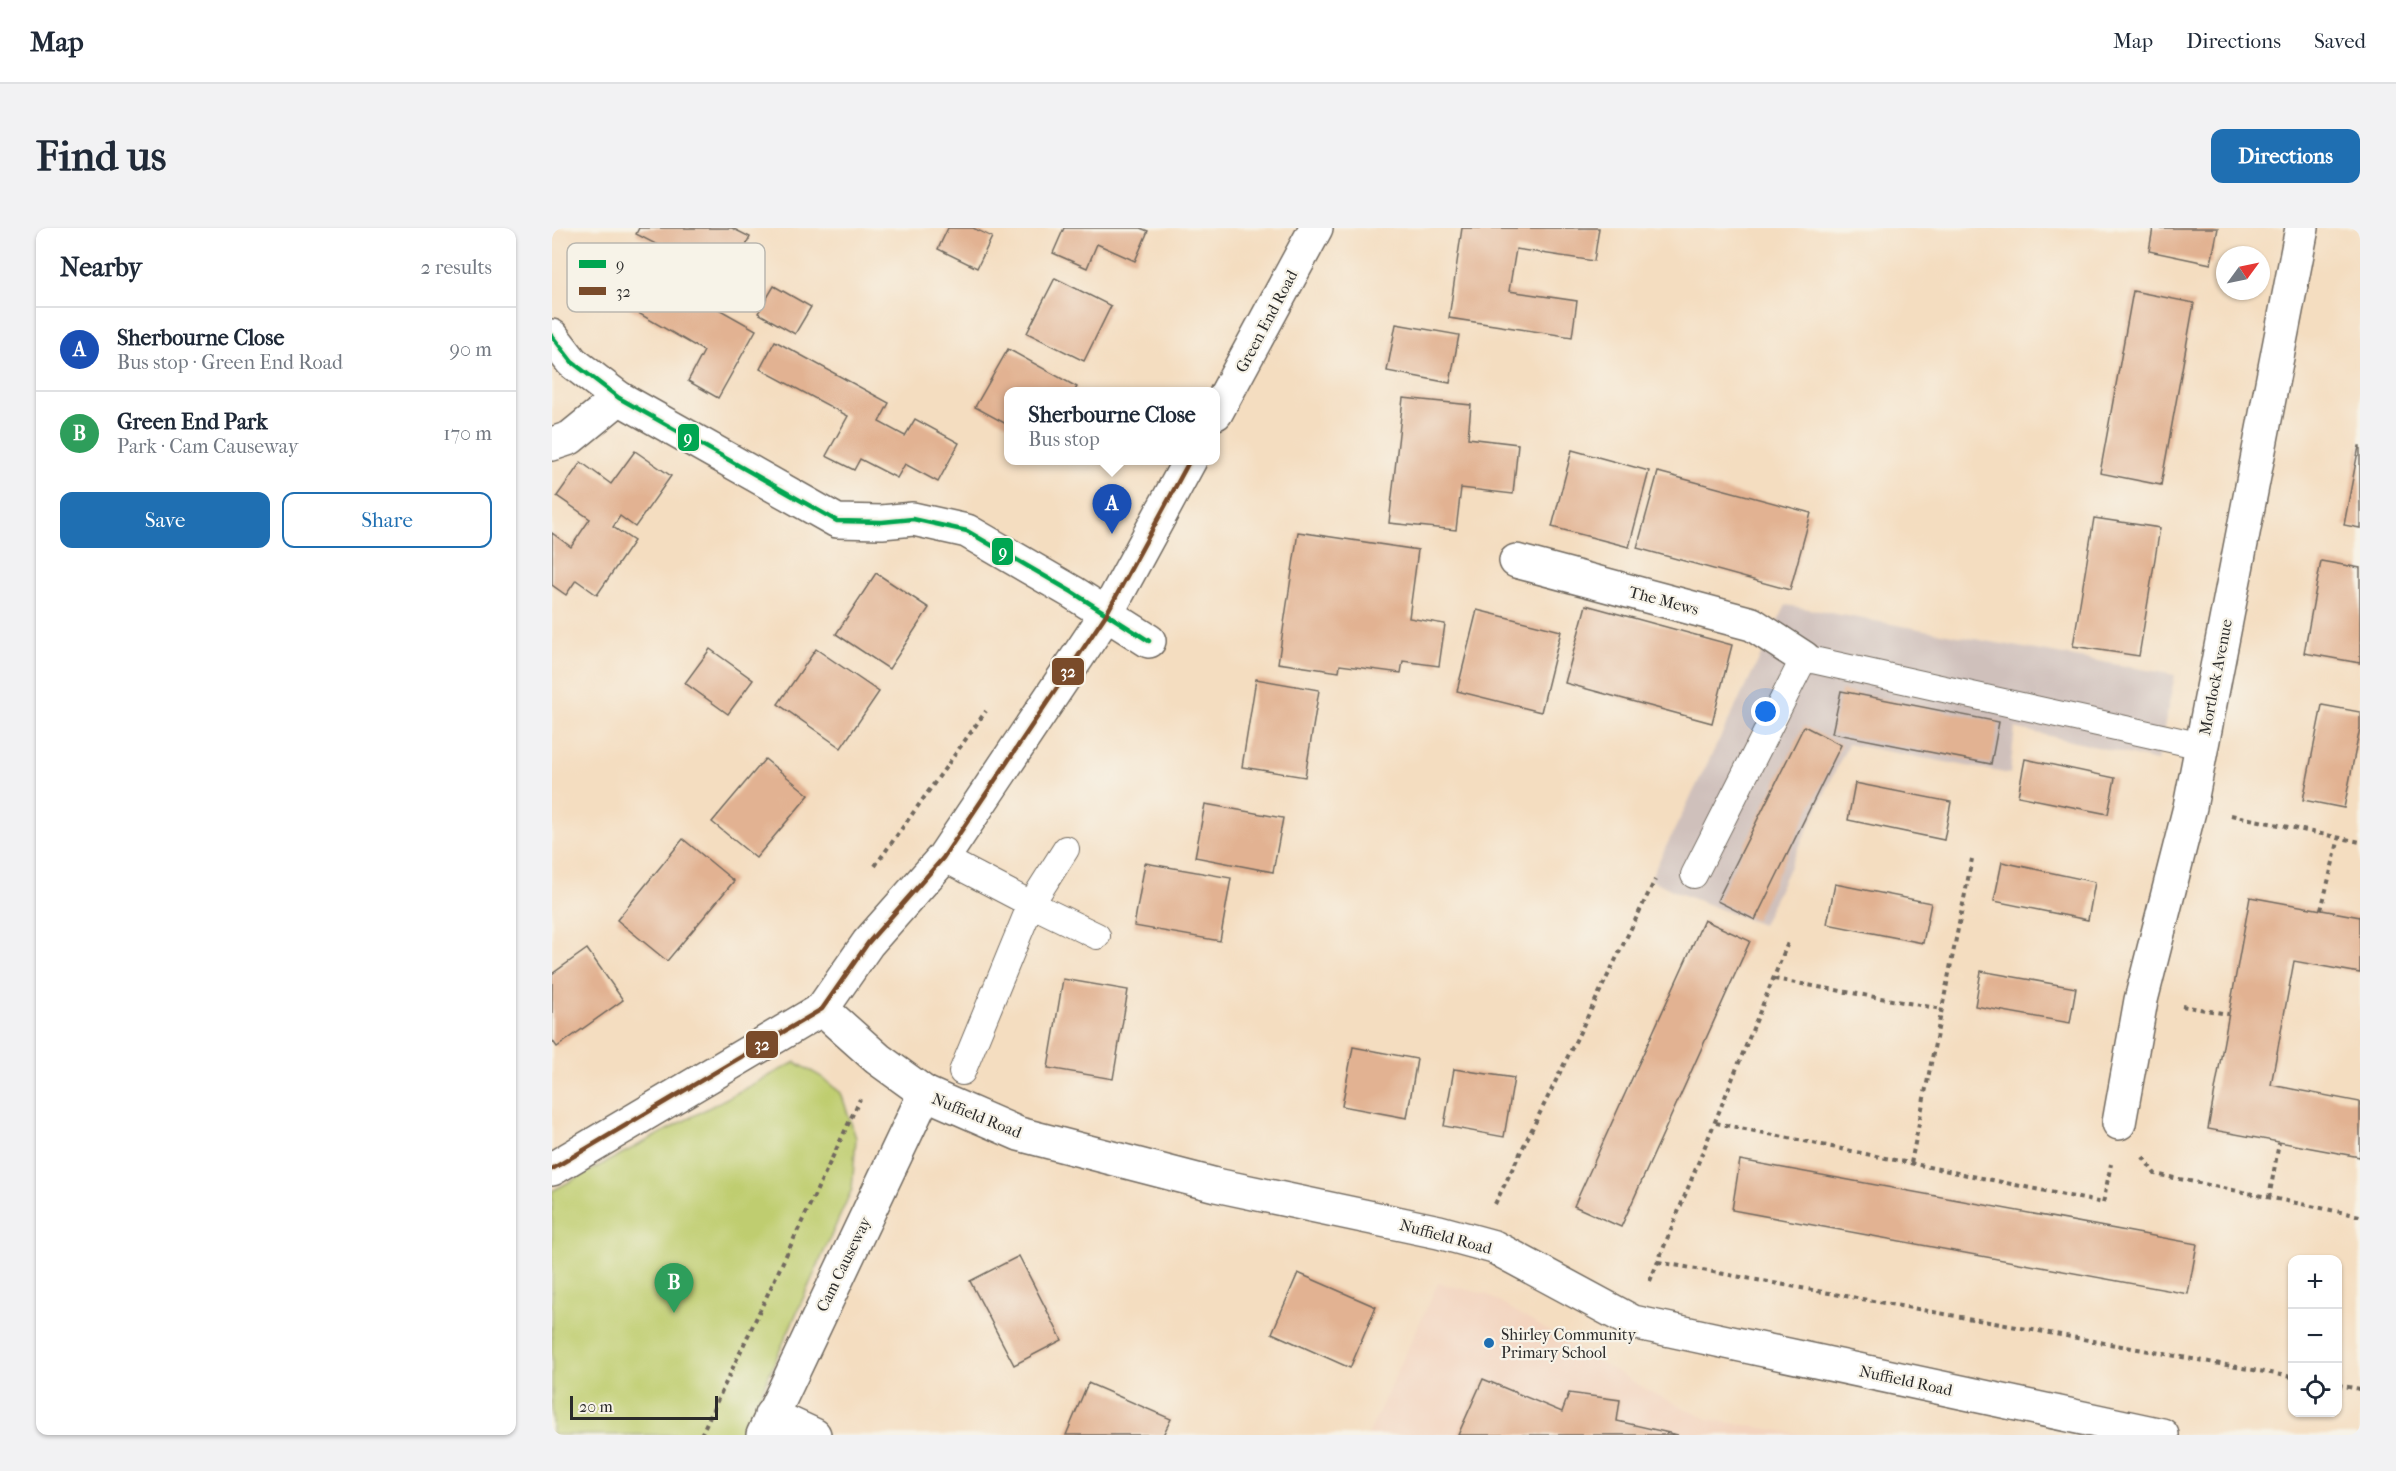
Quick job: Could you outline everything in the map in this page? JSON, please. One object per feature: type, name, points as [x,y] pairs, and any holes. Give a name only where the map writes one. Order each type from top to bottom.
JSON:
[{"type":"street","name":"Green End Road","points":[[1220,405],[1316,228]]},
{"type":"street","name":"Mortlock Avenue","points":[[2119,1123],[2141,1000],[2190,807],[2302,228]]},
{"type":"street","points":[[552,336],[572,362],[619,398],[837,521],[882,522],[913,519],[967,531],[1107,613],[1149,641]]},
{"type":"street","points":[[552,444],[570,438],[619,398]]},
{"type":"street","points":[[552,1169],[822,1009],[868,944],[943,858],[1107,613],[1187,465]]},
{"type":"street","name":"The Mews","points":[[1516,561],[1752,624],[1804,658]]},
{"type":"street","name":"Nuffield Road","points":[[822,1009],[878,1059],[925,1093],[1019,1134],[1216,1185],[1438,1232],[1494,1247],[1540,1275],[1633,1322],[2162,1435]]},
{"type":"street","name":"Cam Causeway","points":[[767,1425],[925,1093]]},
{"type":"street","points":[[767,1425],[814,1435]]},
{"type":"lane","points":[[1694,875],[1804,658],[2202,746]]},
{"type":"lane","points":[[962,1072],[1031,904],[1066,849]]},
{"type":"lane","points":[[943,858],[1097,936]]},
{"type":"path","points":[[2190,807],[2360,842]]},
{"type":"path","points":[[2321,910],[2339,838]]},
{"type":"path","points":[[1911,1163],[1972,859]]},
{"type":"path","points":[[1476,1242],[1657,876]]},
{"type":"path","points":[[1633,1322],[1789,940]]},
{"type":"path","points":[[1774,979],[1942,1009]]},
{"type":"path","points":[[701,1435],[878,1059]]},
{"type":"path","points":[[1716,1123],[2103,1203],[2119,1123]]},
{"type":"path","points":[[2119,1123],[2155,1174],[2360,1216]]},
{"type":"path","points":[[2269,1197],[2279,1143]]},
{"type":"path","points":[[1658,1262],[2288,1376]]},
{"type":"path","points":[[2342,1386],[2360,1389]]},
{"type":"shaded area","points":[[1786,605],[2175,675],[2157,761],[2015,728],[2010,774],[1848,744],[1762,925],[1676,892],[1650,879]]},
{"type":"shaded area","name":"Shirley Community Primary School","points":[[1438,1283],[1486,1294],[1649,1391],[1707,1419],[1806,1435],[1368,1435]]},
{"type":"green space","points":[[795,1062],[820,1076],[841,1093],[856,1138],[852,1189],[742,1435],[552,1435],[552,1191]]},
{"type":"building","points":[[639,228],[732,228],[750,237],[747,243],[654,243],[636,234]]},
{"type":"building","points":[[948,228],[973,228],[992,237],[977,268],[938,249]]},
{"type":"building","points":[[1064,228],[1140,228],[1148,231],[1135,261],[1097,244],[1087,268],[1053,253]]},
{"type":"building","points":[[1462,228],[1599,228],[1594,261],[1516,249],[1509,291],[1577,301],[1572,337],[1449,318]]},
{"type":"building","points":[[2153,228],[2218,228],[2211,264],[2149,251]]},
{"type":"building","points":[[1055,278],[1111,306],[1084,361],[1027,333]]},
{"type":"building","points":[[774,286],[811,307],[795,334],[758,313],[765,312],[765,301]]},
{"type":"building","points":[[2133,291],[2194,303],[2161,485],[2100,473]]},
{"type":"building","points":[[636,312],[724,312],[756,330],[718,398],[688,381],[704,351]]},
{"type":"building","points":[[1396,324],[1459,335],[1450,383],[1387,371]]},
{"type":"building","points":[[775,341],[889,403],[879,422],[905,436],[915,419],[959,443],[938,482],[905,464],[897,478],[860,459],[854,470],[826,456],[848,416],[760,369]]},
{"type":"building","points":[[1008,349],[1077,387],[1004,387],[1004,423],[975,407]]},
{"type":"building","points":[[1403,398],[1471,405],[1468,438],[1518,444],[1513,494],[1461,488],[1456,530],[1389,523]]},
{"type":"building","points":[[2360,446],[2360,528],[2344,525]]},
{"type":"building","points":[[1572,450],[1649,471],[1629,547],[1552,527]]},
{"type":"building","points":[[635,451],[671,476],[635,527],[620,516],[613,527],[634,541],[597,595],[576,580],[566,595],[552,585],[552,533],[571,547],[590,519],[557,496],[581,462],[611,484]]},
{"type":"building","points":[[1658,472],[1811,513],[1790,590],[1637,548]]},
{"type":"building","points":[[2094,518],[2160,528],[2139,656],[2073,646]]},
{"type":"building","points":[[1298,532],[1418,550],[1409,618],[1445,624],[1439,666],[1403,661],[1401,673],[1340,665],[1339,672],[1278,663]]},
{"type":"building","points":[[2321,561],[2360,568],[2360,663],[2304,653]]},
{"type":"building","points":[[876,573],[929,608],[889,669],[836,634]]},
{"type":"building","points":[[1586,605],[1732,645],[1712,723],[1565,683]]},
{"type":"building","points":[[1477,610],[1561,631],[1541,712],[1457,691]]},
{"type":"building","points":[[710,649],[753,680],[728,714],[685,683]]},
{"type":"building","points":[[816,649],[879,692],[841,748],[778,704]]},
{"type":"building","points":[[1256,679],[1319,690],[1305,777],[1242,767]]},
{"type":"building","points":[[1841,691],[1999,722],[1991,764],[1832,733]]},
{"type":"building","points":[[2322,705],[2360,712],[2360,728],[2344,808],[2303,800]]},
{"type":"building","points":[[1804,726],[1841,745],[1755,920],[1717,901]]},
{"type":"building","points":[[765,759],[809,795],[756,858],[712,822]]},
{"type":"building","points":[[2025,759],[2115,778],[2108,814],[2018,796]]},
{"type":"building","points":[[1855,783],[1951,802],[1944,840],[1848,820]]},
{"type":"building","points":[[1205,804],[1283,818],[1273,872],[1195,857]]},
{"type":"building","points":[[683,839],[734,881],[667,961],[617,920]]},
{"type":"building","points":[[2002,862],[2095,882],[2088,920],[1994,901]]},
{"type":"building","points":[[1145,863],[1231,878],[1220,941],[1134,926]]},
{"type":"building","points":[[1835,884],[1931,903],[1923,943],[1827,924]]},
{"type":"building","points":[[2250,897],[2360,917],[2360,973],[2294,961],[2271,1085],[2360,1102],[2360,1157],[2208,1129]]},
{"type":"building","points":[[1704,920],[1750,941],[1621,1227],[1574,1206]]},
{"type":"building","points":[[587,949],[623,1000],[557,1047],[552,1040],[552,974]]},
{"type":"building","points":[[1981,971],[2076,988],[2070,1023],[1975,1006]]},
{"type":"building","points":[[1063,979],[1128,990],[1113,1079],[1048,1068]]},
{"type":"building","points":[[1353,1047],[1417,1059],[1407,1118],[1342,1106]]},
{"type":"building","points":[[1454,1069],[1514,1078],[1504,1137],[1444,1126]]},
{"type":"building","points":[[1740,1160],[2197,1244],[2188,1294],[1732,1210]]},
{"type":"building","points":[[1019,1256],[1062,1340],[1014,1365],[970,1281]]},
{"type":"building","points":[[1298,1273],[1376,1307],[1350,1368],[1272,1333]]},
{"type":"building","points":[[1483,1379],[1562,1412],[1569,1393],[1620,1400],[1617,1421],[1678,1435],[1458,1435]]},
{"type":"building","points":[[1088,1383],[1171,1419],[1163,1435],[1066,1435]]},
{"type":"transit line","name":"9","points":[[552,336],[572,362],[619,398],[837,521],[882,522],[913,519],[967,531],[1072,592],[1149,641]]},
{"type":"transit line","name":"32","points":[[552,1169],[822,1009],[868,943],[943,858],[1107,613],[1187,465]]},
{"type":"place","name":"Sherbourne Close","points":[[1112,534]]},
{"type":"place","name":"Green End Park","points":[[674,1313]]},
{"type":"place","name":"Shirley Community Primary School","points":[[1489,1343]]}]
